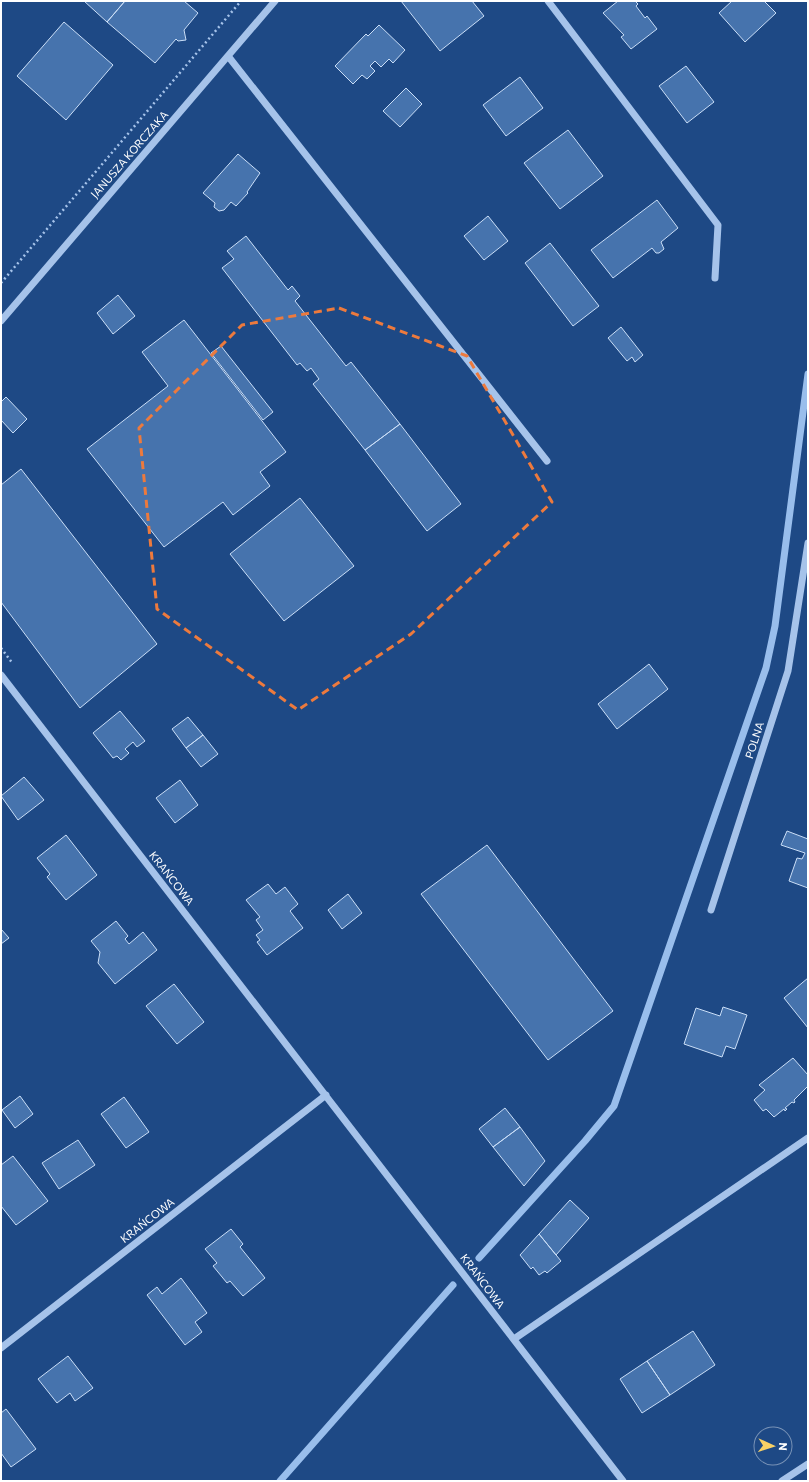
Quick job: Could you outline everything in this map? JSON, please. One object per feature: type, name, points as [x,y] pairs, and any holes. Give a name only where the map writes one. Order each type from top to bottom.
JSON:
[{"type":"street","name":"JANUSZA KORCZAKA","points":[[1,320],[275,1]]},
{"type":"street","points":[[548,1],[718,225],[715,278]]},
{"type":"street","points":[[228,56],[546,461]]},
{"type":"street","name":"POLNA","points":[[711,910],[788,671],[806,574],[808,543]]},
{"type":"street","name":"KRAŃCOWA","points":[[1,675],[623,1481]]},
{"type":"street","name":"KRAŃCOWA","points":[[1,1348],[326,1095]]},
{"type":"street","points":[[514,1338],[808,1138]]},
{"type":"street","points":[[782,1481],[808,1464]]},
{"type":"path","points":[[1,283],[241,1]]},
{"type":"highlighted area","points":[[339,308],[467,356],[552,502],[411,634],[298,710],[157,609],[139,428],[242,325]]},
{"type":"building","points":[[84,1],[125,1],[107,22]]},
{"type":"building","points":[[125,1],[184,1],[198,13],[184,30],[186,40],[178,41],[176,39],[155,63],[107,22]]},
{"type":"building","points":[[401,1],[472,1],[484,16],[440,51]]},
{"type":"building","points":[[618,1],[635,1],[638,4],[636,6],[645,18],[647,16],[657,29],[631,49],[621,37],[624,35],[603,13]]},
{"type":"building","points":[[732,1],[764,1],[776,13],[745,42],[719,13]]},
{"type":"building","points":[[64,22],[113,65],[66,120],[17,76]]},
{"type":"building","points":[[379,25],[405,50],[393,63],[389,59],[381,67],[375,61],[370,66],[375,71],[367,79],[362,75],[353,84],[335,66],[366,34],[368,36]]},
{"type":"building","points":[[686,66],[714,102],[687,123],[659,86]]},
{"type":"building","points":[[520,77],[543,108],[506,136],[483,105]]},
{"type":"building","points":[[406,88],[422,104],[400,127],[383,111]]},
{"type":"building","points":[[568,130],[603,176],[560,209],[524,163]]},
{"type":"building","points":[[238,154],[260,173],[247,192],[248,193],[236,206],[231,202],[224,210],[219,211],[214,207],[215,203],[203,193]]},
{"type":"building","points":[[657,200],[678,228],[661,242],[664,249],[659,253],[656,253],[652,248],[613,278],[591,250]]},
{"type":"building","points":[[488,216],[508,241],[484,260],[464,236]]},
{"type":"building","points":[[246,236],[288,290],[292,286],[300,296],[295,301],[346,366],[351,362],[400,424],[365,450],[313,384],[319,379],[311,368],[307,371],[300,363],[297,365],[222,268],[234,259],[227,251]]},
{"type":"building","points":[[550,243],[599,306],[573,326],[525,263]]},
{"type":"building","points":[[118,295],[135,316],[113,334],[97,313]]},
{"type":"building","points":[[184,320],[286,452],[260,472],[270,486],[233,515],[223,502],[164,547],[87,449],[168,386],[142,352]]},
{"type":"building","points":[[621,327],[643,355],[635,362],[632,357],[627,361],[608,338]]},
{"type":"building","points":[[221,346],[273,412],[263,420],[211,353]]},
{"type":"building","points":[[6,397],[27,419],[13,433],[1,420],[1,402]]},
{"type":"building","points":[[400,424],[461,504],[427,531],[365,450]]},
{"type":"building","points":[[21,469],[157,644],[80,708],[1,602],[1,485]]},
{"type":"building","points":[[300,498],[354,566],[284,621],[230,554]]},
{"type":"building","points":[[649,664],[668,689],[617,729],[598,704]]},
{"type":"building","points":[[120,711],[145,741],[137,747],[133,742],[125,749],[129,753],[121,760],[117,756],[113,758],[93,733]]},
{"type":"building","points":[[188,717],[203,735],[186,748],[172,729]]},
{"type":"building","points":[[203,735],[218,754],[201,767],[186,748]]},
{"type":"building","points":[[24,777],[44,800],[18,820],[1,796]]},
{"type":"building","points":[[180,780],[198,805],[175,823],[156,798]]},
{"type":"building","points":[[787,831],[808,839],[808,888],[789,881],[797,858],[802,859],[805,853],[781,845]]},
{"type":"building","points":[[66,835],[97,875],[66,900],[47,877],[50,874],[37,858]]},
{"type":"building","points":[[487,845],[613,1011],[548,1060],[421,894]]},
{"type":"building","points":[[268,884],[276,894],[285,887],[298,904],[290,911],[303,928],[267,955],[257,942],[260,940],[256,935],[263,930],[256,920],[260,917],[246,900]]},
{"type":"building","points":[[348,894],[362,913],[342,929],[328,910]]},
{"type":"building","points":[[116,921],[128,936],[125,939],[129,944],[143,932],[157,950],[115,984],[98,963],[100,952],[91,941]]},
{"type":"building","points":[[1,929],[9,938],[1,944]]},
{"type":"building","points":[[808,978],[808,1028],[784,998]]},
{"type":"building","points":[[174,984],[204,1022],[177,1044],[146,1006]]},
{"type":"building","points":[[723,1007],[747,1015],[735,1049],[726,1046],[722,1057],[684,1044],[696,1008],[720,1016]]},
{"type":"building","points":[[793,1058],[808,1075],[808,1086],[794,1100],[794,1103],[792,1102],[785,1108],[787,1109],[785,1111],[784,1109],[774,1117],[766,1109],[763,1111],[754,1100],[765,1090],[759,1085]]},
{"type":"building","points":[[20,1096],[33,1114],[15,1128],[2,1110]]},
{"type":"building","points":[[124,1097],[149,1132],[126,1148],[101,1114]]},
{"type":"building","points":[[505,1108],[520,1127],[493,1147],[479,1129]]},
{"type":"building","points":[[520,1127],[545,1161],[524,1186],[493,1147]]},
{"type":"building","points":[[78,1140],[95,1165],[59,1189],[42,1163]]},
{"type":"building","points":[[13,1156],[48,1201],[16,1225],[1,1206],[1,1165]]},
{"type":"building","points":[[570,1200],[589,1218],[556,1255],[539,1234]]},
{"type":"building","points":[[231,1229],[243,1244],[240,1247],[265,1278],[243,1296],[230,1281],[227,1283],[213,1266],[217,1263],[205,1249]]},
{"type":"building","points":[[539,1234],[561,1261],[547,1273],[545,1271],[539,1275],[533,1267],[531,1269],[520,1255]]},
{"type":"building","points":[[181,1278],[207,1313],[195,1322],[202,1332],[185,1345],[147,1295],[157,1287],[162,1294]]},
{"type":"building","points":[[693,1331],[715,1365],[670,1395],[647,1361]]},
{"type":"building","points":[[68,1356],[93,1388],[75,1401],[70,1393],[57,1403],[38,1379]]},
{"type":"building","points":[[647,1361],[670,1395],[642,1413],[620,1379]]},
{"type":"building","points":[[6,1409],[36,1449],[11,1467],[1,1453],[1,1413]]},
{"type":"waterway","points":[[479,1258],[585,1141],[614,1106],[766,668],[775,626],[808,374]]},
{"type":"waterway","points":[[280,1481],[453,1285]]}]
